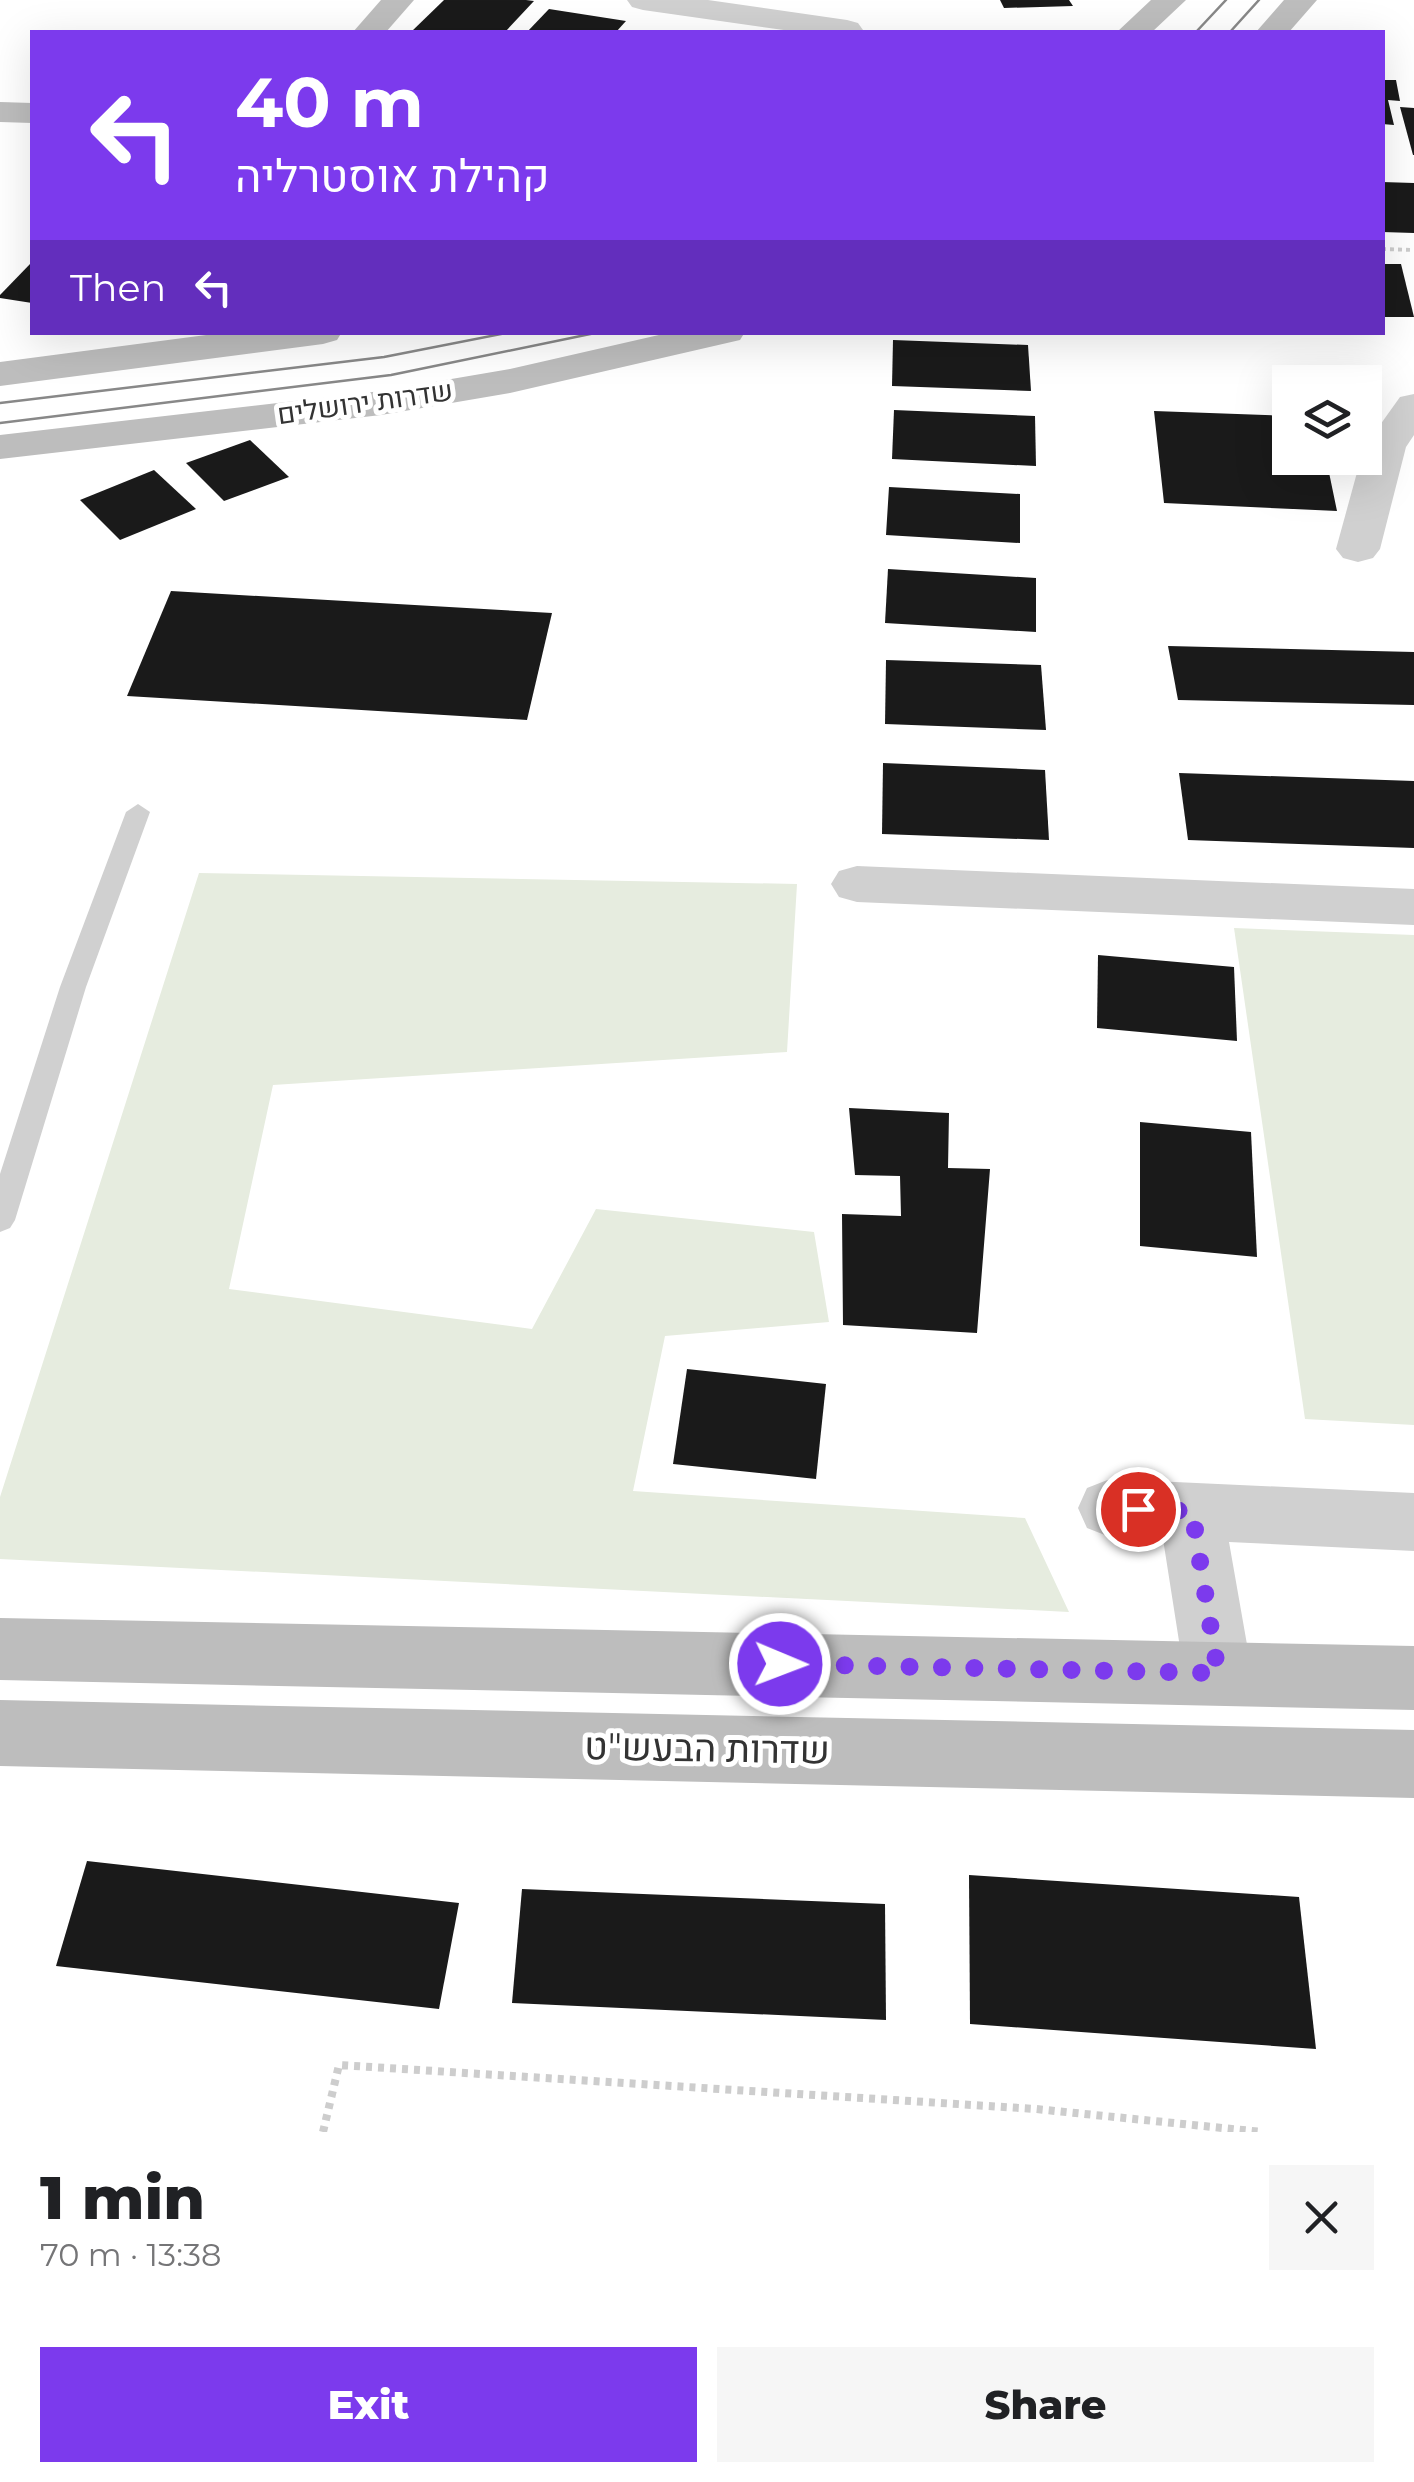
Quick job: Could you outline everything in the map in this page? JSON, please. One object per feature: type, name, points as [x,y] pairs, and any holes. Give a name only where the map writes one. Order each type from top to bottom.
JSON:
[{"type":"street","points":[[371,30],[398,0]]},
{"type":"street","points":[[643,0],[847,30]]},
{"type":"street","points":[[1135,30],[1170,0]]},
{"type":"street","points":[[1274,30],[1301,0]]},
{"type":"street","points":[[0,112],[30,112]]},
{"type":"street","points":[[0,374],[300,335]]},
{"type":"street","name":"שדרות ירושלים","points":[[0,447],[381,402],[510,381],[713,335]]},
{"type":"street","points":[[1358,549],[1385,448],[1414,406]]},
{"type":"street","points":[[857,884],[1414,907]]},
{"type":"street","points":[[1110,1508],[1414,1522]]},
{"type":"street","points":[[1192,1511],[1218,1673]]},
{"type":"street","points":[[0,1649],[1414,1678]]},
{"type":"street","name":"שדרות הבעש\"ט","points":[[0,1733],[1414,1764]]},
{"type":"lane","points":[[0,1220],[73,987],[138,812]]},
{"type":"path","points":[[1385,249],[1414,250]]},
{"type":"path","points":[[323,2132],[339,2065],[1036,2109],[1262,2132]]},
{"type":"shaded area","points":[[199,873],[797,884],[787,1052],[273,1085],[229,1289],[532,1329],[596,1209],[814,1232],[829,1322],[665,1336],[633,1491],[1025,1518],[1069,1612],[0,1559],[0,1497]]},
{"type":"shaded area","points":[[1234,928],[1414,935],[1414,1425],[1305,1419]]},
{"type":"building","points":[[444,0],[534,1],[507,30],[413,30]]},
{"type":"building","points":[[1000,0],[1069,0],[1073,6],[1004,8]]},
{"type":"building","points":[[549,9],[626,21],[618,30],[529,30]]},
{"type":"building","points":[[1385,80],[1396,80],[1400,101],[1388,100],[1394,125],[1385,124]]},
{"type":"building","points":[[1400,107],[1414,108],[1414,155],[1413,155]]},
{"type":"building","points":[[1385,182],[1414,183],[1414,233],[1385,232]]},
{"type":"building","points":[[30,264],[30,303],[0,295]]},
{"type":"building","points":[[1385,264],[1401,264],[1414,317],[1385,317]]},
{"type":"building","points":[[893,340],[1028,345],[1031,391],[892,386]]},
{"type":"building","points":[[894,410],[1035,416],[1036,466],[892,459]]},
{"type":"building","points":[[1154,411],[1272,415],[1272,475],[1330,475],[1337,511],[1164,503]]},
{"type":"building","points":[[250,440],[289,477],[224,501],[186,463]]},
{"type":"building","points":[[154,470],[196,509],[120,540],[80,500]]},
{"type":"building","points":[[889,487],[1020,494],[1020,543],[886,535]]},
{"type":"building","points":[[888,569],[1036,578],[1036,632],[885,623]]},
{"type":"building","points":[[171,591],[552,613],[527,720],[127,696]]},
{"type":"building","points":[[1168,646],[1414,652],[1414,705],[1178,700]]},
{"type":"building","points":[[886,660],[1041,665],[1046,730],[885,724]]},
{"type":"building","points":[[883,763],[1045,770],[1049,840],[882,834]]},
{"type":"building","points":[[1179,773],[1414,781],[1414,848],[1188,840]]},
{"type":"building","points":[[1098,955],[1234,967],[1237,1041],[1097,1028]]},
{"type":"building","points":[[849,1108],[949,1113],[948,1168],[990,1169],[977,1333],[843,1325],[842,1214],[901,1216],[900,1176],[855,1175]]},
{"type":"building","points":[[1140,1122],[1251,1132],[1257,1257],[1140,1246]]},
{"type":"building","points":[[687,1369],[826,1384],[816,1479],[673,1464]]},
{"type":"building","points":[[87,1861],[459,1903],[439,2009],[56,1966]]},
{"type":"building","points":[[969,1875],[1299,1897],[1316,2049],[970,2024]]},
{"type":"building","points":[[522,1889],[885,1904],[886,2020],[512,2003]]},
{"type":"tram line","points":[[1198,30],[1226,0]]},
{"type":"tram line","points":[[1232,30],[1259,0]]},
{"type":"tram line","points":[[0,403],[384,357],[496,335]]},
{"type":"tram line","points":[[0,423],[391,375],[585,335]]},
{"type":"route","points":[[780,1664],[1218,1673],[1192,1511],[1138,1509]]}]
